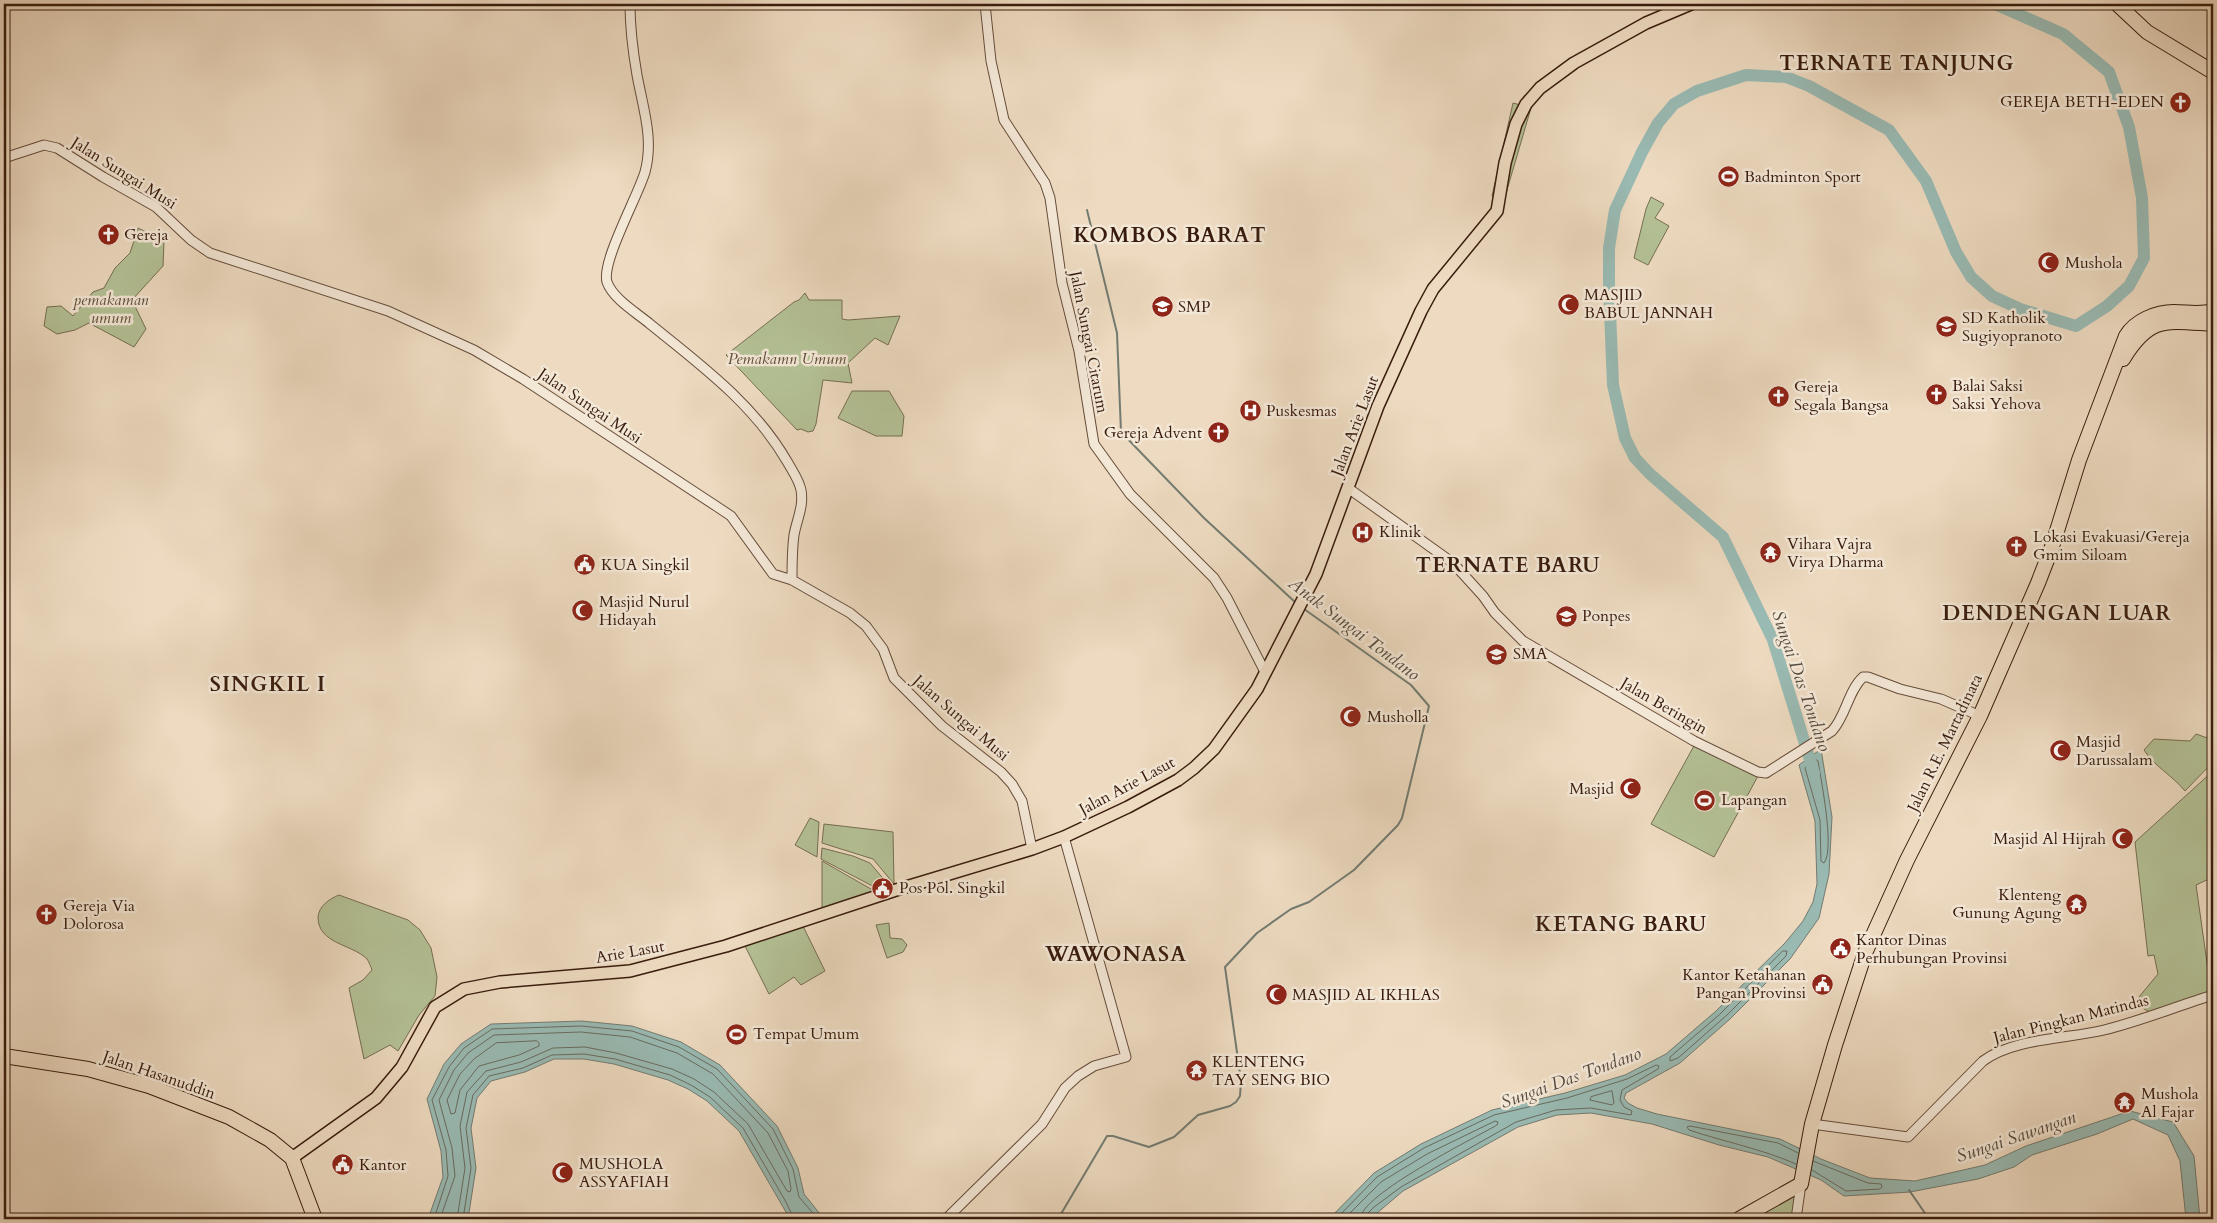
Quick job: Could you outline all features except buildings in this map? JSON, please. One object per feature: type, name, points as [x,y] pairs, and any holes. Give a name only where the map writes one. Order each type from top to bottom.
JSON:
[{"type":"highway","points":[[2117,4],[2147,32],[2213,72]]},
{"type":"highway","name":"Jalan R.E. Martadinata","points":[[2115,369],[2116,358],[2126,336],[2139,322],[2170,312],[2200,314],[2213,312]]},
{"type":"highway","name":"Jalan R.E. Martadinata","points":[[1801,1182],[1811,1128],[1850,999],[1878,922],[1980,716],[2044,568],[2080,460],[2115,369],[2135,341],[2148,328],[2159,323],[2172,322],[2213,324]]},
{"type":"highway","name":"Jalan Hasanuddin","points":[[4,1056],[88,1070],[149,1086],[229,1117],[270,1140],[292,1158]]},
{"type":"highway","points":[[292,1158],[315,1219]]},
{"type":"highway","points":[[1749,1217],[1801,1182]]},
{"type":"main road","name":"Jalan Arie Lasut","points":[[1032,849],[1128,807],[1178,780],[1214,749],[1257,689],[1316,574],[1378,406],[1421,311],[1433,289],[1497,211],[1505,163],[1516,124],[1526,104],[1540,88],[1574,63],[1646,23],[1691,4]]},
{"type":"main road","name":"Arie Lasut","points":[[292,1158],[376,1098],[402,1067],[436,1007],[464,989],[500,982],[608,974],[674,960],[1032,849]]},
{"type":"street","points":[[630,4],[637,76],[648,123],[648,142],[645,171],[612,252],[606,276],[608,284],[627,304],[721,382],[757,417],[780,449],[798,481],[801,495],[802,506],[792,553],[792,580]]},
{"type":"street","name":"Jalan Sungai Citarum","points":[[985,4],[991,61],[1004,120],[1045,183],[1050,198],[1062,283],[1079,351],[1094,444],[1130,494],[1214,578],[1227,598],[1265,672]]},
{"type":"street","name":"Jalan Sungai Musi","points":[[6,158],[44,145],[57,148],[156,207],[196,244],[210,253],[388,311],[481,354],[523,379],[725,511],[748,539],[770,572],[776,576],[792,580],[857,618],[883,649],[894,678],[908,693],[942,726],[1001,772],[1012,784],[1022,801],[1032,849]]},
{"type":"street","name":"Jalan Beringin","points":[[1348,488],[1453,563],[1523,641],[1694,741],[1758,772],[1766,773],[1832,731],[1839,722],[1854,690],[1863,677],[1868,677],[1917,694],[1934,696],[1980,716]]},
{"type":"street","points":[[946,1219],[1042,1124],[1065,1088],[1078,1076],[1094,1066],[1126,1057],[1105,989],[1064,836]]},
{"type":"street","name":"Jalan Pingkan Matindas","points":[[1811,1128],[1908,1137],[1993,1054],[2036,1042],[2104,1030],[2213,995]]},
{"type":"street","points":[[1796,1219],[1801,1182]]},
{"type":"green space","points":[[1513,103],[1531,108],[1502,207],[1492,196]]},
{"type":"green space","points":[[1651,197],[1664,204],[1655,218],[1669,226],[1648,265],[1634,258],[1646,209]]},
{"type":"green space","name":"pemakaman umum","points":[[138,228],[164,241],[163,266],[132,300],[146,329],[134,347],[89,323],[75,330],[57,334],[44,326],[47,307],[61,306],[73,316],[93,292],[104,288],[115,268],[130,253]]},
{"type":"green space","name":"Pemakamn Umum","points":[[805,293],[809,300],[842,300],[842,319],[900,316],[888,345],[875,338],[848,363],[852,383],[823,380],[816,424],[813,431],[808,432],[801,429],[797,430],[726,355],[799,300]]},
{"type":"green space","points":[[852,391],[889,391],[904,416],[902,436],[876,436],[838,418]]},
{"type":"green space","points":[[2196,734],[2213,740],[2213,762],[2185,791],[2144,750],[2154,739],[2190,741]]},
{"type":"green space","name":"Lapangan","points":[[1695,744],[1758,776],[1714,857],[1651,824]]},
{"type":"green space","points":[[2213,771],[2213,877],[2196,885],[2211,991],[2153,1014],[2134,1003],[2158,974],[2154,955],[2148,956],[2135,842]]},
{"type":"green space","points":[[810,818],[819,822],[817,857],[795,845]]},
{"type":"green space","points":[[824,824],[893,832],[894,884],[873,859],[822,843]]},
{"type":"green space","points":[[822,848],[853,856],[870,863],[892,889],[882,891],[821,859]]},
{"type":"green space","points":[[822,861],[878,893],[822,910]]},
{"type":"green space","points":[[339,895],[408,920],[420,930],[431,948],[437,977],[435,996],[419,1015],[398,1051],[390,1045],[364,1059],[349,988],[363,980],[372,970],[367,959],[361,954],[337,943],[324,933],[319,926],[318,917],[320,909],[325,903]]},
{"type":"green space","points":[[889,923],[890,938],[902,939],[907,945],[903,952],[887,958],[876,925]]},
{"type":"green space","points":[[802,924],[825,971],[801,985],[794,977],[769,994],[743,942]]},
{"type":"green space","points":[[1799,1187],[1794,1219],[1763,1219],[1752,1213]]},
{"type":"water","points":[[1821,749],[1832,817],[1829,874],[1819,918],[1790,959],[1730,1019],[1680,1063],[1626,1093],[1624,1098],[1628,1103],[1657,1114],[1780,1139],[1821,1159],[1870,1178],[1915,1181],[1985,1165],[2026,1146],[2130,1111],[2173,1122],[2194,1156],[2200,1219],[2186,1219],[2180,1161],[2168,1135],[2133,1119],[2097,1134],[2032,1155],[2014,1167],[1978,1179],[1910,1192],[1844,1196],[1821,1180],[1768,1157],[1719,1145],[1652,1124],[1591,1113],[1557,1115],[1518,1127],[1403,1191],[1370,1219],[1329,1219],[1374,1173],[1421,1144],[1492,1110],[1565,1093],[1625,1075],[1666,1054],[1716,1011],[1785,943],[1803,921],[1813,902],[1817,884],[1815,821],[1799,765]]},
{"type":"water","points":[[582,1021],[632,1026],[681,1042],[720,1065],[777,1126],[798,1168],[804,1194],[824,1219],[790,1219],[739,1131],[707,1101],[688,1089],[668,1080],[614,1064],[584,1059],[554,1059],[525,1072],[491,1081],[477,1098],[471,1128],[476,1168],[468,1219],[428,1219],[443,1177],[441,1151],[427,1099],[444,1064],[461,1044],[491,1024]]},
{"type":"waterway","name":"Sungai Das Tondano","points":[[1814,773],[1773,640],[1723,537],[1650,474],[1635,458],[1625,438],[1613,385],[1609,248],[1615,210],[1658,123],[1674,104],[1697,91],[1746,75],[1786,77],[1809,86],[1889,130],[1926,181],[1956,252],[1971,277],[1992,296],[2020,309],[2076,326],[2107,306],[2129,286],[2144,258],[2142,198],[2129,127],[2109,72],[2063,34],[1995,4]]},
{"type":"waterway","name":"Anak Sungai Tondano","points":[[1087,210],[1117,333],[1121,432],[1204,518],[1296,603]]},
{"type":"waterway","name":"Anak Sungai Tondano","points":[[1058,1219],[1107,1136],[1113,1136],[1149,1147],[1174,1137],[1198,1115],[1230,1106],[1236,1102],[1240,1096],[1241,1081],[1225,967],[1257,933],[1291,909],[1309,902],[1354,870],[1398,825],[1402,818],[1429,706],[1411,685],[1304,609]]},
{"type":"waterway","points":[[1909,1190],[1929,1219]]},
{"type":"place","name":"GEREJA BETH-EDEN","points":[[2180,102]]},
{"type":"place","name":"Badminton Sport","points":[[1728,177]]},
{"type":"place","name":"Gereja","points":[[108,235]]},
{"type":"place","name":"Mushola","points":[[2049,263]]},
{"type":"place","name":"MASJID BABUL JANNAH","points":[[1568,304]]},
{"type":"place","name":"SMP","points":[[1162,307]]},
{"type":"place","name":"SD Katholik Sugiyopranoto","points":[[1946,327]]},
{"type":"place","name":"Balai Saksi Saksi Yehova","points":[[1936,395]]},
{"type":"place","name":"Gereja Segala Bangsa","points":[[1778,396]]},
{"type":"place","name":"Puskesmas","points":[[1250,411]]},
{"type":"place","name":"Gereja Advent","points":[[1218,433]]},
{"type":"place","name":"Klinik","points":[[1363,532]]},
{"type":"place","name":"Lokasi Evakuasi/Gereja Gmim Siloam","points":[[2017,546]]},
{"type":"place","name":"Vihara Vajra Virya Dharma","points":[[1771,553]]},
{"type":"place","name":"KUA Singkil","points":[[585,565]]},
{"type":"place","name":"Masjid Nurul Hidayah","points":[[583,611]]},
{"type":"place","name":"Ponpes","points":[[1566,616]]},
{"type":"place","name":"SMA","points":[[1497,654]]},
{"type":"place","name":"Musholla","points":[[1351,717]]},
{"type":"place","name":"Masjid Darussalam","points":[[2060,751]]},
{"type":"place","name":"Masjid","points":[[1630,789]]},
{"type":"place","name":"Lapangan","points":[[1705,800]]},
{"type":"place","name":"Masjid Al Hijrah","points":[[2122,839]]},
{"type":"place","name":"Pos Pol. Singkil","points":[[883,888]]},
{"type":"place","name":"Klenteng Gunung Agung","points":[[2077,904]]},
{"type":"place","name":"Gereja Via Dolorosa","points":[[47,915]]},
{"type":"place","name":"Kantor Dinas Perhubungan Provinsi","points":[[1840,949]]},
{"type":"place","name":"Kantor Ketahanan Pangan Provinsi","points":[[1822,984]]},
{"type":"place","name":"MASJID AL IKHLAS","points":[[1276,995]]},
{"type":"place","name":"Tempat Umum","points":[[737,1034]]},
{"type":"place","name":"KLENTENG TAY SENG BIO","points":[[1196,1071]]},
{"type":"place","name":"Mushola Al Fajar","points":[[2125,1103]]},
{"type":"place","name":"Kantor","points":[[343,1165]]},
{"type":"place","name":"MUSHOLA ASSYAFIAH","points":[[563,1173]]},
{"type":"district","name":"TERNATE TANJUNG","points":[[1897,63]]},
{"type":"district","name":"KOMBOS BARAT","points":[[1170,235]]},
{"type":"district","name":"TERNATE BARU","points":[[1508,565]]},
{"type":"district","name":"DENDENGAN LUAR","points":[[2057,613]]},
{"type":"district","name":"SINGKIL I","points":[[268,684]]},
{"type":"district","name":"KETANG BARU","points":[[1621,924]]},
{"type":"district","name":"WAWONASA","points":[[1116,954]]},
{"type":"water label","name":"Sungai Sawangan","points":[[2016,1137]]}]
